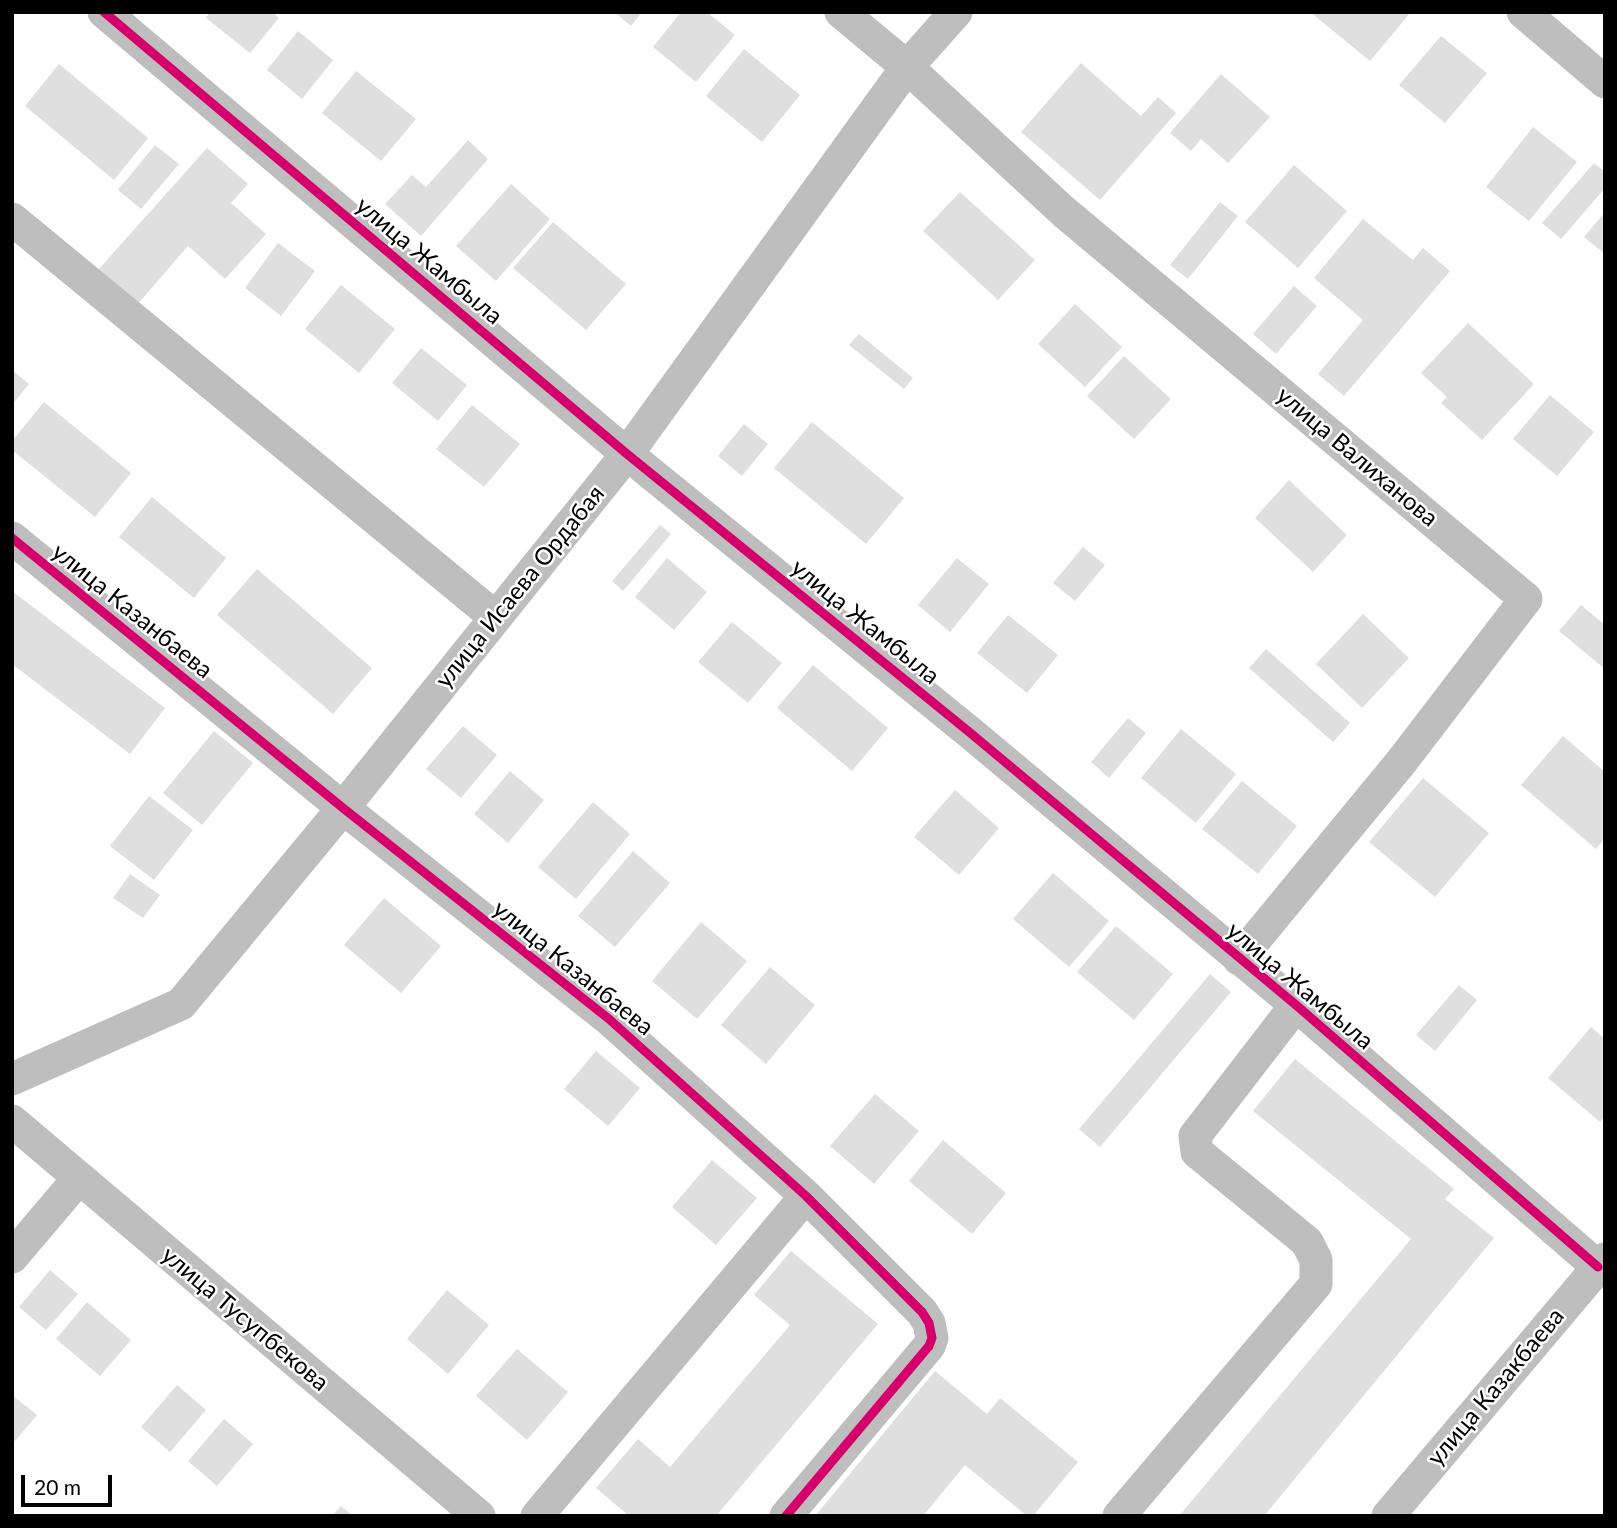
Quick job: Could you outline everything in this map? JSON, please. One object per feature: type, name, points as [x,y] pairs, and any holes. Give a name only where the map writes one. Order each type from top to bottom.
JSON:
[{"type":"street","name":"улица Жамбыла","points":[[104,12],[627,454],[968,731],[1601,1263]]},
{"type":"street","name":"улица Валиханова","points":[[841,12],[907,67],[1064,212],[1526,599],[1402,761],[1239,959]]},
{"type":"street","name":"улица Исаева Ордабая","points":[[12,1079],[181,1004],[343,808],[627,454],[907,67],[956,12]]},
{"type":"street","points":[[1523,12],[1605,82]]},
{"type":"street","points":[[12,219],[495,617]]},
{"type":"street","name":"улица Казанбаева","points":[[12,538],[343,808],[609,1019],[806,1196],[922,1312],[929,1323],[932,1338],[929,1346],[786,1516]]},
{"type":"street","points":[[1118,1516],[1316,1284],[1316,1260],[1307,1242],[1197,1152],[1195,1136],[1296,1005]]},
{"type":"street","name":"улица Тусупбекова","points":[[12,1121],[479,1516]]},
{"type":"street","points":[[12,1257],[79,1178]]},
{"type":"street","points":[[537,1516],[806,1196]]},
{"type":"street","name":"улица Казакбаева","points":[[1388,1516],[1601,1263]]},
{"type":"building","points":[[210,12],[272,12],[279,18],[250,53],[206,18]]},
{"type":"building","points":[[614,12],[642,12],[631,26]]},
{"type":"building","points":[[681,12],[707,12],[735,35],[696,82],[653,47]]},
{"type":"building","points":[[1310,12],[1411,12],[1370,61]]},
{"type":"building","points":[[298,31],[333,60],[302,99],[267,70]]},
{"type":"building","points":[[1441,36],[1487,73],[1445,123],[1399,85]]},
{"type":"building","points":[[744,49],[800,95],[762,142],[706,96]]},
{"type":"building","points":[[1081,63],[1141,116],[1158,97],[1176,113],[1100,200],[1021,132]]},
{"type":"building","points":[[59,64],[148,138],[114,180],[25,106]]},
{"type":"building","points":[[356,71],[416,119],[381,161],[322,113]]},
{"type":"building","points":[[1221,74],[1270,117],[1228,163],[1201,139],[1191,151],[1170,133]]},
{"type":"building","points":[[1533,127],[1577,162],[1529,221],[1486,187]]},
{"type":"building","points":[[468,140],[488,159],[421,236],[385,204],[412,175],[426,187]]},
{"type":"building","points":[[155,145],[179,164],[141,209],[118,190]]},
{"type":"building","points":[[207,148],[248,184],[231,203],[266,234],[225,279],[188,246],[137,305],[98,270]]},
{"type":"building","points":[[1594,163],[1605,172],[1605,188],[1561,239],[1542,223]]},
{"type":"building","points":[[1294,165],[1347,211],[1298,268],[1245,222]]},
{"type":"building","points":[[511,184],[550,219],[496,281],[456,246]]},
{"type":"building","points":[[960,192],[1035,260],[998,300],[923,231]]},
{"type":"building","points":[[1220,202],[1238,216],[1188,279],[1170,265]]},
{"type":"building","points":[[1605,212],[1605,254],[1584,237]]},
{"type":"building","points":[[1363,219],[1413,260],[1423,248],[1450,271],[1344,396],[1318,374],[1363,320],[1314,278]]},
{"type":"building","points":[[553,222],[626,284],[586,330],[513,268]]},
{"type":"building","points":[[278,243],[315,271],[281,316],[245,288]]},
{"type":"building","points":[[341,285],[395,329],[359,373],[305,329]]},
{"type":"building","points":[[1294,286],[1317,306],[1276,354],[1253,334]]},
{"type":"building","points":[[1075,304],[1122,347],[1085,387],[1038,344]]},
{"type":"building","points":[[1468,323],[1534,384],[1482,440],[1441,403],[1447,397],[1421,373]]},
{"type":"building","points":[[859,334],[913,378],[904,389],[849,345]]},
{"type":"building","points":[[421,348],[467,385],[438,421],[392,383]]},
{"type":"building","points":[[1124,356],[1171,399],[1134,439],[1087,396]]},
{"type":"building","points":[[12,370],[29,384],[12,405]]},
{"type":"building","points":[[1550,395],[1594,432],[1557,476],[1513,439]]},
{"type":"building","points":[[44,402],[131,473],[95,517],[12,450],[12,441]]},
{"type":"building","points":[[472,405],[520,444],[484,487],[436,449]]},
{"type":"building","points":[[812,422],[904,498],[866,544],[774,468]]},
{"type":"building","points":[[744,424],[768,444],[742,476],[718,456]]},
{"type":"building","points":[[1289,480],[1347,535],[1313,572],[1255,518]]},
{"type":"building","points":[[152,497],[226,558],[194,598],[119,537]]},
{"type":"building","points":[[660,525],[671,534],[623,591],[612,581]]},
{"type":"building","points":[[1083,547],[1105,565],[1075,601],[1053,583]]},
{"type":"building","points":[[667,558],[707,592],[674,630],[635,597]]},
{"type":"building","points":[[957,558],[989,584],[950,632],[918,605]]},
{"type":"building","points":[[257,569],[372,668],[333,714],[217,615]]},
{"type":"building","points":[[12,591],[165,708],[130,754],[12,664]]},
{"type":"building","points":[[1581,605],[1605,625],[1605,669],[1559,631]]},
{"type":"building","points":[[1363,614],[1409,658],[1362,708],[1316,664]]},
{"type":"building","points":[[1008,615],[1058,655],[1027,693],[977,653]]},
{"type":"building","points":[[732,622],[782,663],[748,703],[698,662]]},
{"type":"building","points":[[1266,649],[1350,723],[1333,742],[1249,668]]},
{"type":"building","points":[[813,665],[888,728],[852,771],[777,708]]},
{"type":"building","points":[[1128,718],[1146,733],[1109,778],[1091,762]]},
{"type":"building","points":[[463,726],[497,755],[461,798],[426,769]]},
{"type":"building","points":[[1181,729],[1236,774],[1196,823],[1141,778]]},
{"type":"building","points":[[214,731],[253,763],[202,825],[163,793]]},
{"type":"building","points":[[1563,736],[1605,772],[1605,838],[1596,849],[1521,785]]},
{"type":"building","points":[[510,771],[544,800],[508,843],[474,814]]},
{"type":"building","points":[[1423,778],[1489,833],[1435,897],[1369,842]]},
{"type":"building","points":[[1242,781],[1297,826],[1258,874],[1202,829]]},
{"type":"building","points":[[955,790],[999,828],[959,875],[914,837]]},
{"type":"building","points":[[149,796],[193,830],[154,880],[110,846]]},
{"type":"building","points":[[593,802],[630,834],[576,899],[538,867]]},
{"type":"building","points":[[633,851],[670,883],[615,947],[578,916]]},
{"type":"building","points":[[1053,873],[1109,921],[1069,967],[1013,919]]},
{"type":"building","points":[[130,874],[160,895],[143,918],[113,898]]},
{"type":"building","points":[[384,898],[441,946],[401,993],[344,945]]},
{"type":"building","points":[[701,922],[747,961],[697,1019],[652,981]]},
{"type":"building","points":[[1116,926],[1173,974],[1134,1020],[1077,972]]},
{"type":"building","points":[[770,967],[815,1005],[766,1064],[721,1025]]},
{"type":"building","points":[[1210,974],[1231,992],[1100,1147],[1079,1129]]},
{"type":"building","points":[[1459,985],[1477,1000],[1435,1051],[1416,1035]]},
{"type":"building","points":[[1591,1027],[1605,1039],[1605,1116],[1600,1122],[1548,1078]]},
{"type":"building","points":[[596,1051],[640,1088],[608,1126],[564,1089]]},
{"type":"building","points":[[1295,1059],[1454,1189],[1445,1199],[1494,1238],[1264,1516],[1179,1516],[1411,1239],[1253,1111]]},
{"type":"building","points":[[875,1094],[919,1131],[874,1184],[830,1146]]},
{"type":"building","points":[[943,1140],[1006,1193],[972,1234],[909,1181]]},
{"type":"building","points":[[712,1160],[757,1198],[716,1245],[672,1207]]},
{"type":"building","points":[[791,1251],[878,1324],[716,1516],[629,1516],[596,1488],[638,1439],[670,1467],[790,1325],[754,1295]]},
{"type":"building","points":[[50,1270],[78,1294],[46,1330],[19,1307]]},
{"type":"building","points":[[447,1290],[489,1325],[448,1374],[407,1339]]},
{"type":"building","points":[[87,1302],[131,1340],[100,1376],[56,1339]]},
{"type":"building","points":[[517,1349],[568,1392],[527,1440],[476,1396]]},
{"type":"building","points":[[935,1371],[987,1414],[1000,1398],[1078,1462],[1033,1516],[1027,1516],[965,1465],[923,1516],[815,1516]]},
{"type":"building","points":[[177,1385],[206,1410],[170,1452],[141,1427]]},
{"type":"building","points":[[12,1395],[37,1415],[15,1441],[12,1439]]},
{"type":"building","points":[[224,1419],[253,1444],[217,1486],[188,1461]]},
{"type":"building","points":[[341,1506],[353,1516],[332,1516]]},
{"type":"cycle path","points":[[104,12],[627,454],[968,731],[1296,1005],[1598,1267]]},
{"type":"cycle path","points":[[12,538],[343,808],[609,1019],[806,1196],[922,1312],[929,1323],[932,1338],[929,1346],[786,1516]]}]
